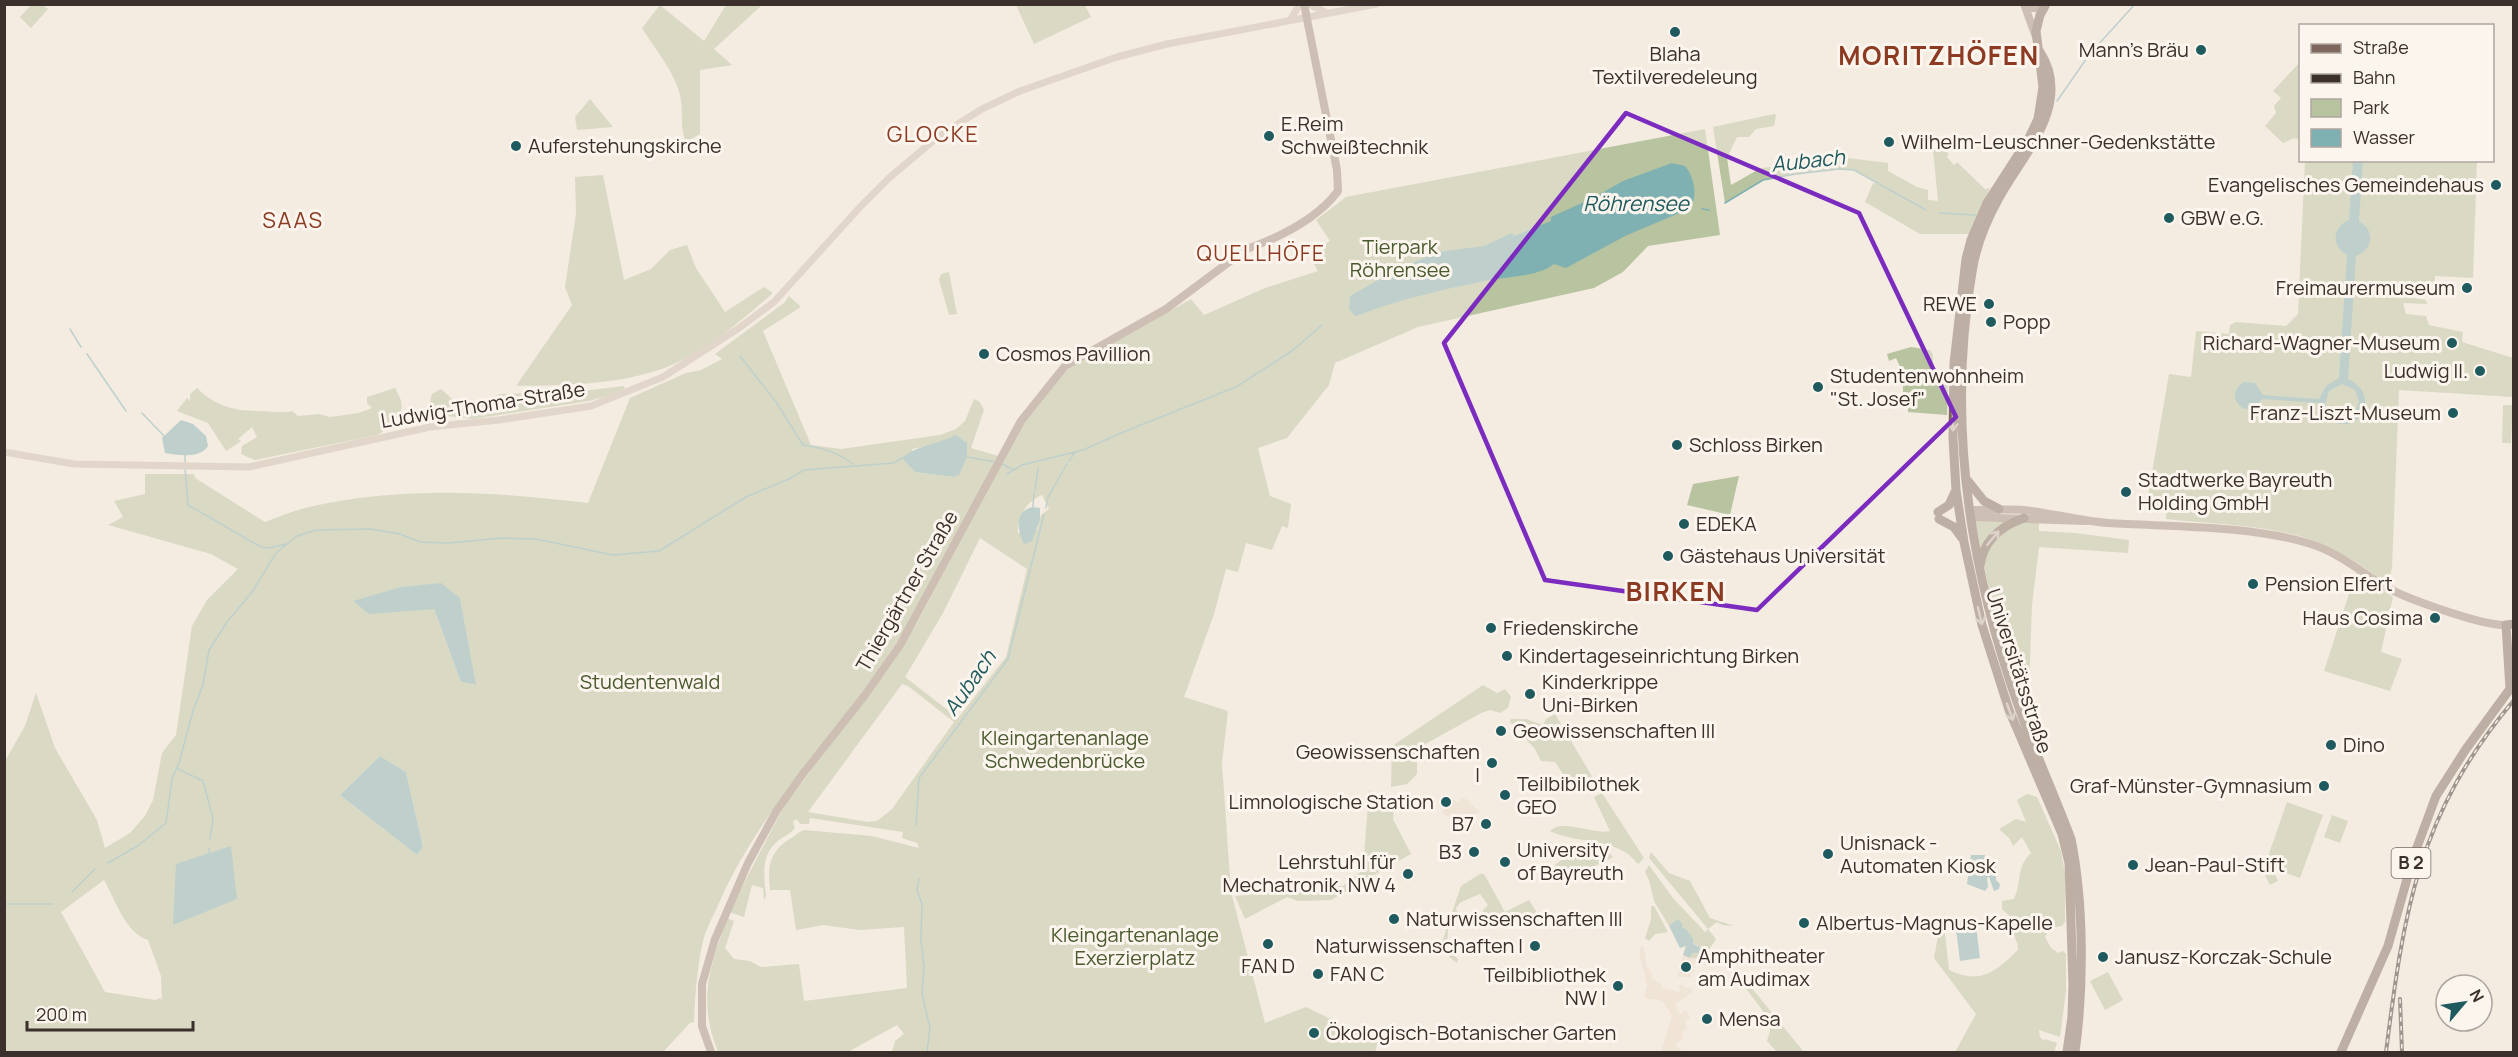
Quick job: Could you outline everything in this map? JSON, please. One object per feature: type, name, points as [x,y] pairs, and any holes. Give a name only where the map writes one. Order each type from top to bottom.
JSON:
[{"type":"main road","points":[[1302,4],[1307,16]]},
{"type":"main road","points":[[2025,4],[2036,9],[2045,6]]},
{"type":"main road","points":[[1964,513],[1956,490],[1953,438],[1954,363],[1966,259],[1973,234],[1994,190],[2023,148],[2038,119],[2043,87],[2039,50],[2025,4]]},
{"type":"main road","points":[[2037,39],[2037,27],[2045,6]]},
{"type":"main road","name":"Thiergärtner Straße","points":[[711,1053],[702,1023],[702,984],[722,921],[748,864],[783,801],[865,695],[900,645],[1021,421],[1065,366],[1166,309],[1233,259],[1235,253],[1286,233],[1313,214],[1338,191],[1337,167],[1307,16]]},
{"type":"main road","points":[[1964,513],[1966,476],[1962,362],[1974,260],[1995,204],[2036,141],[2047,112],[2050,78],[2045,60],[2039,50]]},
{"type":"main road","points":[[1966,476],[1974,491],[1984,501],[1999,509]]},
{"type":"main road","points":[[1956,490],[1949,505],[1939,515],[1957,530],[1964,542]]},
{"type":"main road","points":[[1964,513],[1999,509],[2076,517],[2090,521]]},
{"type":"main road","points":[[1964,513],[2076,523],[2137,522],[2274,536],[2306,543],[2338,556],[2404,596],[2490,624],[2510,625]]},
{"type":"main road","name":"Universitätsstraße","points":[[1964,513],[1964,542],[1982,625],[2009,710],[2066,848],[2070,876],[2073,939],[2072,1017],[2067,1053]]},
{"type":"main road","name":"Universitätsstraße","points":[[1964,513],[1993,623],[2018,704],[2071,839],[2077,874],[2080,936],[2080,1018],[2075,1053]]},
{"type":"main road","points":[[1980,571],[1981,559],[1993,536],[2012,522],[2024,518]]},
{"type":"main road","name":"B 2","points":[[2340,1053],[2388,946],[2413,858],[2436,796],[2466,749],[2510,689],[2510,625]]},
{"type":"street","points":[[1290,20],[1302,4]]},
{"type":"street","points":[[1309,4],[1330,12]]},
{"type":"street","name":"Ludwig-Thoma-Straße","points":[[4,452],[74,464],[249,466],[430,427],[500,420],[591,406],[663,377],[730,334],[774,302],[860,207],[913,157],[952,127],[1020,90],[1088,66],[1167,44],[1377,4]]},
{"type":"street","name":"Ludwig-Thoma-Straße","points":[[4,447],[18,454]]},
{"type":"highlighted area","points":[[1626,113],[1859,213],[1956,417],[1757,610],[1545,580],[1444,343]]},
{"type":"green space","points":[[31,5],[43,5],[48,9],[31,28],[20,17]]},
{"type":"green space","points":[[660,5],[704,41],[726,5],[762,5],[714,49],[732,65],[700,70],[700,134],[686,142],[677,86],[669,69],[642,28]]},
{"type":"green space","points":[[1016,5],[1085,5],[1091,17],[1034,44]]},
{"type":"green space","points":[[2299,63],[2299,140],[2294,138],[2283,143],[2265,126],[2276,113],[2274,106],[2281,98],[2273,91]]},
{"type":"green space","points":[[590,99],[613,127],[577,130],[575,117]]},
{"type":"green space","points":[[1776,115],[1774,126],[1756,129],[1749,137],[1737,137],[1727,158],[1731,185],[1761,168],[1801,164],[1805,158],[1816,154],[1888,163],[1888,171],[1917,187],[1928,190],[1928,200],[1938,201],[1933,150],[1940,146],[1949,154],[1947,157],[1954,165],[1957,162],[1985,189],[1990,188],[1969,234],[1920,234],[1865,202],[1873,183],[1878,184],[1854,170],[1839,169],[1763,180],[1725,203],[1713,127]]},
{"type":"green space","points":[[1705,129],[1720,235],[1648,246],[1623,272],[1594,288],[1418,327],[1335,363],[1329,385],[1287,438],[1258,448],[1270,496],[1291,504],[1288,528],[1282,526],[1272,550],[1246,543],[1238,572],[1226,569],[1214,614],[1184,697],[1228,711],[1222,763],[1231,892],[1265,1023],[1306,1007],[1378,1042],[1375,1052],[892,1052],[895,1041],[904,1034],[897,1025],[848,1052],[718,1052],[708,1016],[708,984],[715,953],[727,918],[734,921],[725,948],[734,959],[750,961],[761,967],[799,964],[804,1001],[907,988],[904,927],[859,930],[824,925],[796,930],[790,890],[770,890],[769,875],[776,851],[781,845],[804,830],[872,836],[919,848],[917,843],[902,838],[903,832],[810,818],[809,824],[801,824],[796,819],[793,822],[795,828],[773,846],[766,859],[764,873],[766,896],[764,900],[763,888],[752,885],[744,917],[729,912],[784,806],[886,672],[917,623],[1024,422],[1046,392],[1069,368],[1191,299],[1204,315],[1265,288],[1318,271],[1309,255],[1330,241],[1316,220],[1346,197]],"holes":[[[1042,495],[1049,509],[1041,515],[1037,530],[1018,533],[1019,521],[1024,510]],[[980,538],[1027,569],[1006,657],[958,718],[905,677],[943,613]],[[902,684],[908,686],[954,722],[892,809],[877,821],[868,822],[808,812]]]},
{"type":"green space","points":[[2305,162],[2477,162],[2473,278],[2435,276],[2434,296],[2402,293],[2401,296],[2426,300],[2427,304],[2403,303],[2406,314],[2426,316],[2429,325],[2463,332],[2462,342],[2513,358],[2513,397],[2399,390],[2392,568],[2388,584],[2336,551],[2300,536],[2243,526],[2166,519],[2166,508],[2146,507],[2169,374],[2191,377],[2196,331],[2229,334],[2230,325],[2236,322],[2286,326],[2298,314]]},
{"type":"green space","points":[[603,175],[624,280],[651,269],[670,250],[687,245],[696,268],[725,312],[764,287],[773,293],[710,344],[667,367],[612,381],[516,386],[572,305],[565,287],[576,214],[575,177]]},
{"type":"green space","points":[[949,272],[957,314],[949,315],[939,280],[941,274]]},
{"type":"green space","name":"Studentenwald","points":[[789,296],[801,307],[763,331],[811,445],[841,449],[940,435],[956,429],[965,421],[974,399],[980,402],[984,410],[971,448],[998,456],[943,564],[897,642],[773,810],[735,871],[703,941],[694,1022],[690,1023],[663,1052],[5,1052],[5,761],[25,726],[36,693],[55,748],[97,820],[105,848],[130,833],[145,816],[153,800],[162,753],[176,735],[192,626],[207,600],[238,569],[211,554],[108,525],[123,517],[114,501],[145,494],[145,474],[194,474],[195,478],[265,522],[314,506],[417,493],[485,494],[588,503],[630,398],[686,373],[701,370],[722,359],[715,354],[784,303]],"holes":[[[942,443],[953,477],[915,472],[912,449]],[[460,598],[475,685],[461,682],[434,609]],[[380,756],[406,772],[423,847],[417,855],[340,795]],[[104,880],[127,923],[133,931],[148,940],[161,976],[162,1002],[161,998],[155,1000],[105,992],[61,912]]]},
{"type":"green space","points":[[1911,347],[1930,350],[1933,355],[1933,374],[1948,383],[1947,415],[1908,412],[1908,400],[1903,400],[1903,373],[1896,358],[1889,361],[1887,354]]},
{"type":"green space","points":[[624,386],[625,391],[589,401],[473,419],[446,416],[439,412],[430,401],[432,394],[441,389],[461,407],[471,407],[500,394],[575,392]]},
{"type":"green space","points":[[197,388],[225,406],[250,411],[292,411],[298,416],[319,414],[330,417],[359,413],[372,408],[367,403],[367,397],[395,388],[402,406],[395,421],[377,435],[255,460],[241,454],[242,446],[257,437],[252,427],[238,439],[241,441],[226,451],[208,423],[177,411],[187,398],[190,401],[190,394]]},
{"type":"green space","points":[[2503,405],[2513,405],[2511,443],[2502,443]]},
{"type":"green space","points":[[1739,476],[1730,515],[1687,505],[1693,484]]},
{"type":"green space","points":[[1975,521],[2039,523],[2039,531],[2129,540],[2128,553],[2039,547],[2032,605],[2029,685],[2015,683],[1988,585]]},
{"type":"green space","points":[[2356,572],[2393,597],[2381,652],[2402,659],[2390,691],[2324,671]]},
{"type":"green space","points":[[1483,685],[1497,693],[1505,689],[1511,697],[1508,708],[1500,713],[1490,710],[1481,713],[1422,746],[1417,756],[1417,774],[1407,784],[1391,787],[1392,746]]},
{"type":"green space","points":[[1555,714],[1593,778],[1581,784],[1563,774],[1555,762],[1541,761],[1535,749],[1510,722],[1511,719],[1526,719],[1543,725],[1546,719]]},
{"type":"green space","points":[[1369,791],[1394,802],[1393,819],[1411,854],[1331,900],[1298,901],[1287,897],[1245,919],[1235,896],[1343,886],[1363,870]]},
{"type":"green space","points":[[1602,793],[1644,858],[1638,864],[1619,849],[1550,831],[1556,827],[1570,826],[1603,832],[1610,831],[1594,797]]},
{"type":"green space","points":[[2027,794],[2037,797],[2061,851],[2065,873],[2065,922],[2062,926],[2050,928],[2045,937],[2051,948],[2058,953],[2063,951],[2066,954],[2066,991],[2060,1037],[2039,1030],[2040,1037],[2044,1041],[2045,1039],[2057,1043],[2054,1052],[1955,1052],[1976,1014],[1934,958],[1940,925],[1944,925],[1949,970],[1960,974],[1979,976],[1987,974],[2002,965],[2018,950],[2012,919],[2002,909],[2002,901],[2014,899],[2021,869],[2031,853],[2022,837],[2013,846],[2010,839],[1999,829],[2016,819],[2026,822],[2017,800]]},
{"type":"green space","points":[[2287,802],[2323,815],[2300,878],[2272,868],[2278,881],[2270,885],[2263,871],[2269,868],[2265,865]]},
{"type":"green space","points":[[2332,815],[2348,821],[2340,843],[2324,837]]},
{"type":"green space","points":[[1570,847],[1608,852],[1613,857],[1563,882],[1553,873],[1555,865],[1570,853]]},
{"type":"green space","points":[[1651,852],[1669,873],[1690,881],[1710,918],[1734,926],[1717,922],[1708,929],[1649,858]]},
{"type":"green space","points":[[1649,865],[1673,898],[1705,932],[1708,929],[1716,939],[1702,956],[1690,958],[1692,952],[1700,953],[1698,946],[1693,944],[1688,932],[1681,928],[1677,921],[1669,926],[1654,901],[1645,872]]},
{"type":"green space","points":[[1480,874],[1484,874],[1505,912],[1529,900],[1537,913],[1518,926],[1503,920],[1499,913],[1483,917],[1483,910],[1488,905],[1480,894],[1461,902],[1456,908],[1459,920],[1448,929],[1447,949],[1458,959],[1457,963],[1443,952],[1444,948],[1441,945],[1461,886]]},
{"type":"green space","points":[[1651,906],[1654,906],[1668,932],[1655,934],[1649,941],[1645,938],[1651,919]]},
{"type":"green space","points":[[2108,972],[2123,1000],[2105,1010],[2090,981]]},
{"type":"green space","points":[[1742,977],[1804,1052],[1777,1052],[1767,1041],[1772,1023],[1747,990],[1737,981]]},
{"type":"shaded area","points":[[1462,798],[1482,814],[1476,813],[1472,819],[1475,825],[1471,832],[1442,813],[1452,799],[1459,803]]},
{"type":"shaded area","points":[[1641,946],[1644,947],[1646,965],[1653,975],[1651,977],[1662,985],[1661,988],[1680,992],[1679,986],[1682,984],[1685,988],[1691,988],[1693,992],[1675,1004],[1680,1015],[1686,1009],[1690,1018],[1685,1020],[1687,1029],[1682,1032],[1683,1040],[1675,1044],[1682,1052],[1661,1052],[1672,1016],[1663,1002],[1657,999],[1646,999],[1644,996],[1647,986],[1639,952]]},
{"type":"shaded area","points":[[1710,949],[1707,964],[1702,961],[1696,962],[1693,966],[1694,972],[1690,974],[1692,977],[1677,977],[1683,955],[1697,959]]},
{"type":"water","points":[[2353,162],[2363,162],[2359,221],[2368,229],[2370,239],[2366,249],[2356,256],[2348,379],[2359,386],[2364,395],[2365,404],[2362,413],[2348,424],[2338,424],[2327,418],[2319,403],[2262,399],[2255,408],[2244,409],[2237,403],[2235,396],[2237,388],[2244,382],[2255,383],[2263,395],[2319,399],[2326,386],[2339,378],[2347,255],[2338,247],[2336,237],[2343,223],[2349,220]],"holes":[[[2342,384],[2355,390],[2359,402],[2354,414],[2343,419],[2332,415],[2325,404],[2329,391]]]},
{"type":"water","name":"Röhrensee","points":[[1672,163],[1685,166],[1691,176],[1695,193],[1689,209],[1625,236],[1566,268],[1554,264],[1539,272],[1437,291],[1355,316],[1349,309],[1350,296],[1396,270],[1438,252],[1484,246],[1512,233],[1514,236],[1551,221],[1551,217],[1623,181]]},
{"type":"water","points":[[181,420],[193,424],[206,436],[208,446],[200,453],[176,455],[165,453],[162,438]]},
{"type":"water","points":[[956,435],[967,443],[967,457],[959,475],[953,477],[915,472],[902,458],[914,450]]},
{"type":"water","points":[[1033,507],[1040,508],[1040,520],[1032,541],[1024,544],[1019,527],[1020,517],[1023,512]]},
{"type":"water","points":[[441,583],[460,598],[476,685],[461,682],[434,609],[369,614],[353,601],[401,587]]},
{"type":"water","points":[[380,756],[406,772],[423,847],[417,855],[340,795]]},
{"type":"water","points":[[231,846],[237,899],[173,925],[176,864]]},
{"type":"water","points":[[1971,855],[1985,855],[1984,871],[1987,874],[1991,872],[1991,865],[1996,864],[1996,880],[2000,884],[1999,889],[1994,891],[1989,877],[1985,891],[1967,884]]},
{"type":"water","points":[[1975,918],[1980,958],[1960,961],[1955,921]]},
{"type":"water","points":[[1678,919],[1683,925],[1682,928],[1686,929],[1693,939],[1693,944],[1701,948],[1701,953],[1692,953],[1690,958],[1683,955],[1686,946],[1680,948],[1669,926]]},
{"type":"waterway","points":[[2057,101],[2089,55],[2135,4]]},
{"type":"waterway","name":"Aubach","points":[[1725,203],[1763,180],[1839,169],[1854,170],[1926,210]]},
{"type":"waterway","points":[[1702,209],[1709,210]]},
{"type":"waterway","name":"Aubach","points":[[1939,213],[1975,215]]},
{"type":"waterway","name":"Aubach","points":[[1000,463],[1014,470],[1022,465],[1083,450],[1236,387],[1292,351],[1322,325]]},
{"type":"waterway","points":[[70,329],[81,347]]},
{"type":"waterway","points":[[87,354],[126,411]]},
{"type":"waterway","points":[[740,356],[776,402],[803,445],[830,451],[853,464]]},
{"type":"waterway","points":[[142,413],[164,436]]},
{"type":"waterway","name":"Aubach","points":[[1069,461],[1075,452]]},
{"type":"waterway","points":[[185,455],[185,463]]},
{"type":"waterway","points":[[967,457],[996,462]]},
{"type":"waterway","points":[[108,863],[139,845],[166,823],[172,779],[203,685],[209,650],[227,622],[252,592],[276,553],[297,536],[316,530],[371,529],[400,534],[420,542],[449,543],[502,538],[536,539],[613,555],[659,551],[746,497],[789,479],[804,470],[894,463],[902,458]]},
{"type":"waterway","name":"Aubach","points":[[1047,499],[1067,464]]},
{"type":"waterway","points":[[185,468],[188,505],[261,547],[287,544]]},
{"type":"waterway","points":[[1035,490],[1038,468]]},
{"type":"waterway","points":[[1007,474],[1012,471]]},
{"type":"waterway","points":[[1033,507],[1034,493]]},
{"type":"waterway","name":"Aubach","points":[[1046,508],[1047,501]]},
{"type":"waterway","name":"Aubach","points":[[916,825],[919,778],[1008,659],[1044,514]]},
{"type":"waterway","points":[[178,769],[203,781],[213,818],[210,839]]},
{"type":"waterway","points":[[209,848],[209,853]]},
{"type":"waterway","points":[[72,892],[95,869]]},
{"type":"waterway","name":"Aubach","points":[[919,879],[917,890],[922,904],[921,940],[924,967],[922,994],[930,1028],[927,1052]]},
{"type":"waterway","points":[[4,904],[52,904]]},
{"type":"railway","points":[[2386,1052],[2409,908],[2436,824],[2456,783],[2482,742],[2514,700]]},
{"type":"railway","points":[[2400,999],[2402,1052]]},
{"type":"place","name":"Blaha Textilveredeleung","points":[[1675,32]]},
{"type":"place","name":"Mann's Bräu","points":[[2201,50]]},
{"type":"place","name":"E.Reim Schweißtechnik","points":[[1269,136]]},
{"type":"place","name":"Wilhelm-Leuschner-Gedenkstätte","points":[[1889,142]]},
{"type":"place","name":"Auferstehungskirche","points":[[516,146]]},
{"type":"place","name":"Evangelisches Gemeindehaus","points":[[2496,185]]},
{"type":"place","name":"GBW e.G.","points":[[2169,218]]},
{"type":"place","name":"Freimaurermuseum","points":[[2467,288]]},
{"type":"place","name":"REWE","points":[[1989,304]]},
{"type":"place","name":"Popp","points":[[1991,322]]},
{"type":"place","name":"Richard-Wagner-Museum","points":[[2452,343]]},
{"type":"place","name":"Cosmos Pavillion","points":[[984,354]]},
{"type":"place","name":"Ludwig II.","points":[[2480,371]]},
{"type":"place","name":"Studentenwohnheim \"St. Josef\"","points":[[1818,387]]},
{"type":"place","name":"Franz-Liszt-Museum","points":[[2453,413]]},
{"type":"place","name":"Schloss Birken","points":[[1677,445]]},
{"type":"place","name":"Stadtwerke Bayreuth Holding GmbH","points":[[2126,492]]},
{"type":"place","name":"EDEKA","points":[[1684,524]]},
{"type":"place","name":"Gästehaus Universität","points":[[1668,556]]},
{"type":"place","name":"Pension Elfert","points":[[2253,584]]},
{"type":"place","name":"Haus Cosima","points":[[2435,618]]},
{"type":"place","name":"Friedenskirche","points":[[1491,628]]},
{"type":"place","name":"Kindertageseinrichtung Birken","points":[[1507,656]]},
{"type":"place","name":"Kinderkrippe Uni-Birken","points":[[1530,694]]},
{"type":"place","name":"Geowissenschaften III","points":[[1501,731]]},
{"type":"place","name":"Dino","points":[[2331,745]]},
{"type":"place","name":"Geowissenschaften I","points":[[1492,763]]},
{"type":"place","name":"Graf-Münster-Gymnasium","points":[[2324,786]]},
{"type":"place","name":"Teilbibilothek GEO","points":[[1505,795]]},
{"type":"place","name":"Limnologische Station","points":[[1446,802]]},
{"type":"place","name":"B7","points":[[1486,824]]},
{"type":"place","name":"B3","points":[[1474,852]]},
{"type":"place","name":"Unisnack - Automaten Kiosk","points":[[1828,854]]},
{"type":"place","name":"University of Bayreuth","points":[[1505,862]]},
{"type":"place","name":"Jean-Paul-Stift","points":[[2133,865]]},
{"type":"place","name":"Lehrstuhl für Mechatronik, NW 4","points":[[1408,874]]},
{"type":"place","name":"Naturwissenschaften III","points":[[1394,919]]},
{"type":"place","name":"Albertus-Magnus-Kapelle","points":[[1804,923]]},
{"type":"place","name":"FAN D","points":[[1268,944]]},
{"type":"place","name":"Naturwissenschaften I","points":[[1535,946]]},
{"type":"place","name":"Janusz-Korczak-Schule","points":[[2103,957]]},
{"type":"place","name":"Amphitheater am Audimax","points":[[1686,967]]},
{"type":"place","name":"FAN C","points":[[1318,974]]},
{"type":"place","name":"Teilbibliothek NW I","points":[[1618,986]]},
{"type":"place","name":"Mensa","points":[[1707,1019]]},
{"type":"place","name":"Ökologisch-Botanischer Garten","points":[[1314,1033]]},
{"type":"district","name":"MORITZHÖFEN","points":[[1939,56]]},
{"type":"district","name":"GLOCKE","points":[[933,134]]},
{"type":"district","name":"SAAS","points":[[293,220]]},
{"type":"district","name":"QUELLHÖFE","points":[[1261,254]]},
{"type":"district","name":"BIRKEN","points":[[1676,592]]},
{"type":"park label","name":"Tierpark Röhrensee","points":[[1400,258]]},
{"type":"park label","name":"Kleingartenanlage Schwedenbrücke","points":[[1065,750]]},
{"type":"park label","name":"Kleingartenanlage Exerzierplatz","points":[[1135,946]]}]
